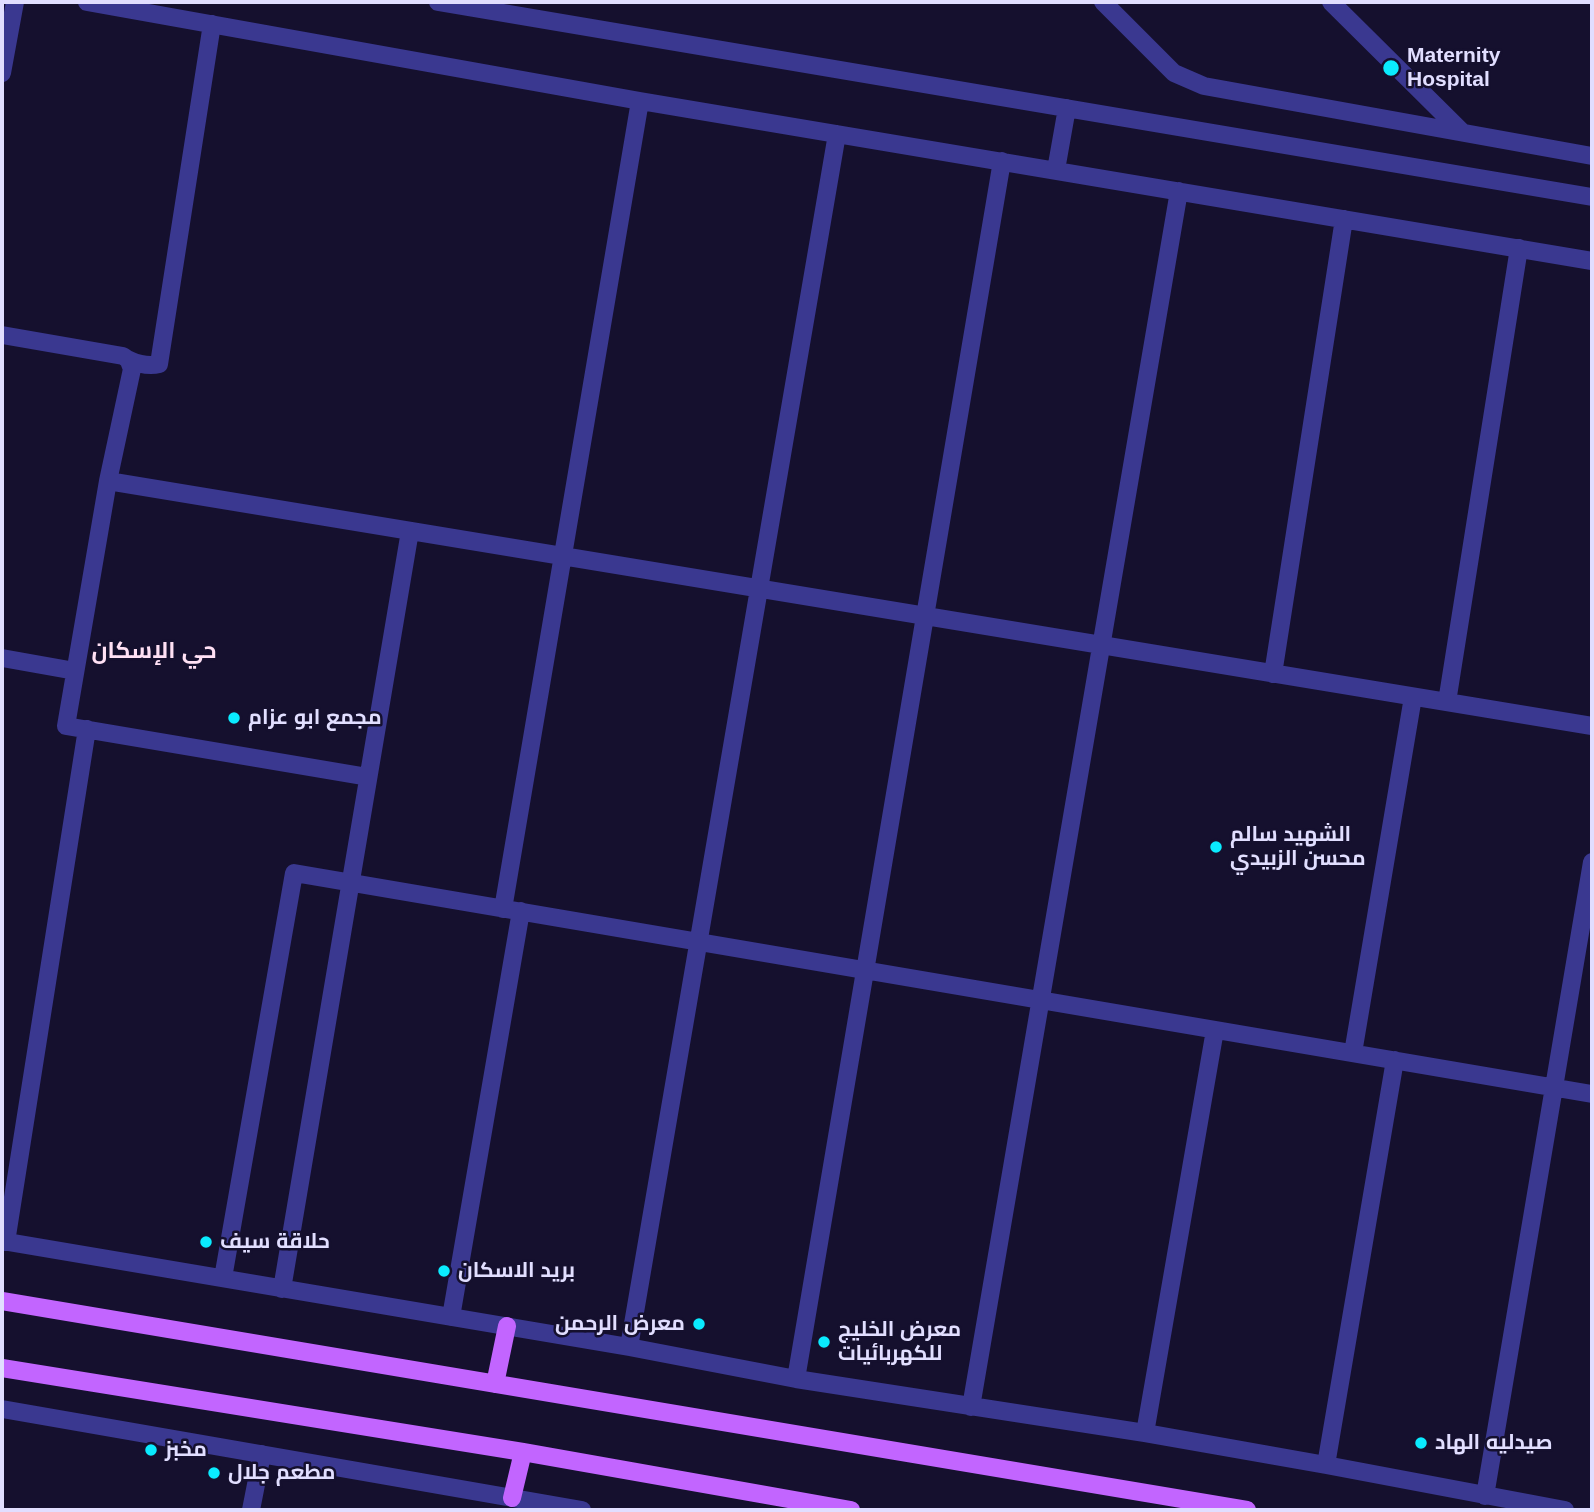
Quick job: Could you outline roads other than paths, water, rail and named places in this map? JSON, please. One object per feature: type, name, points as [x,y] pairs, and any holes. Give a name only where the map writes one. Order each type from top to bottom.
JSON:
[{"type":"main road","points":[[2,1301],[1247,1510]]},
{"type":"main road","points":[[495,1384],[507,1326]]},
{"type":"main road","points":[[2,1368],[523,1452],[851,1510]]},
{"type":"main road","points":[[512,1498],[523,1452]]},
{"type":"street","points":[[2,74],[15,2]]},
{"type":"street","points":[[87,2],[640,101],[1592,261]]},
{"type":"street","points":[[438,2],[1592,197]]},
{"type":"street","points":[[1103,2],[1174,72],[1204,86],[1592,156]]},
{"type":"street","points":[[1331,2],[1462,132]]},
{"type":"street","points":[[2,335],[123,356],[130,361],[153,366],[160,361],[212,24]]},
{"type":"street","points":[[451,1317],[563,556],[640,101]]},
{"type":"street","points":[[1056,170],[1068,108]]},
{"type":"street","points":[[629,1348],[837,134]]},
{"type":"street","points":[[796,1379],[1002,161]]},
{"type":"street","points":[[971,1407],[1179,191]]},
{"type":"street","points":[[1273,674],[1345,219]]},
{"type":"street","points":[[1447,702],[1519,248]]},
{"type":"street","points":[[130,361],[132,369],[108,481],[66,726],[368,777]]},
{"type":"street","points":[[108,481],[1592,726]]},
{"type":"street","points":[[282,1289],[410,531]]},
{"type":"street","points":[[2,658],[75,671]]},
{"type":"street","points":[[1353,1053],[1413,697]]},
{"type":"street","points":[[87,729],[4,1241],[507,1326],[796,1379],[1145,1433],[1564,1510]]},
{"type":"street","points":[[1485,1496],[1592,862]]},
{"type":"street","points":[[223,1278],[294,873],[1592,1094]]},
{"type":"street","points":[[1145,1433],[1215,1030]]},
{"type":"street","points":[[1326,1465],[1395,1060]]},
{"type":"street","points":[[2,1409],[582,1510]]},
{"type":"street","points":[[251,1510],[262,1454]]},
{"type":"place","name":"Maternity Hospital","points":[[1391,68]]},
{"type":"place","name":"مجمع ابو عزام","points":[[234,718]]},
{"type":"place","name":"الشهيد سالم محسن الزبيدي","points":[[1216,847]]},
{"type":"place","name":"حلاقة سيف","points":[[206,1242]]},
{"type":"place","name":"بريد الاسكان","points":[[444,1271]]},
{"type":"place","name":"معرض الرحمن","points":[[699,1324]]},
{"type":"place","name":"معرض الخليج للكهربائيات","points":[[824,1342]]},
{"type":"place","name":"صيدليه الهاد","points":[[1421,1443]]},
{"type":"place","name":"مخبز","points":[[151,1450]]},
{"type":"place","name":"مطعم جلال","points":[[214,1473]]},
{"type":"district","name":"حي الإسكان","points":[[154,652]]}]
